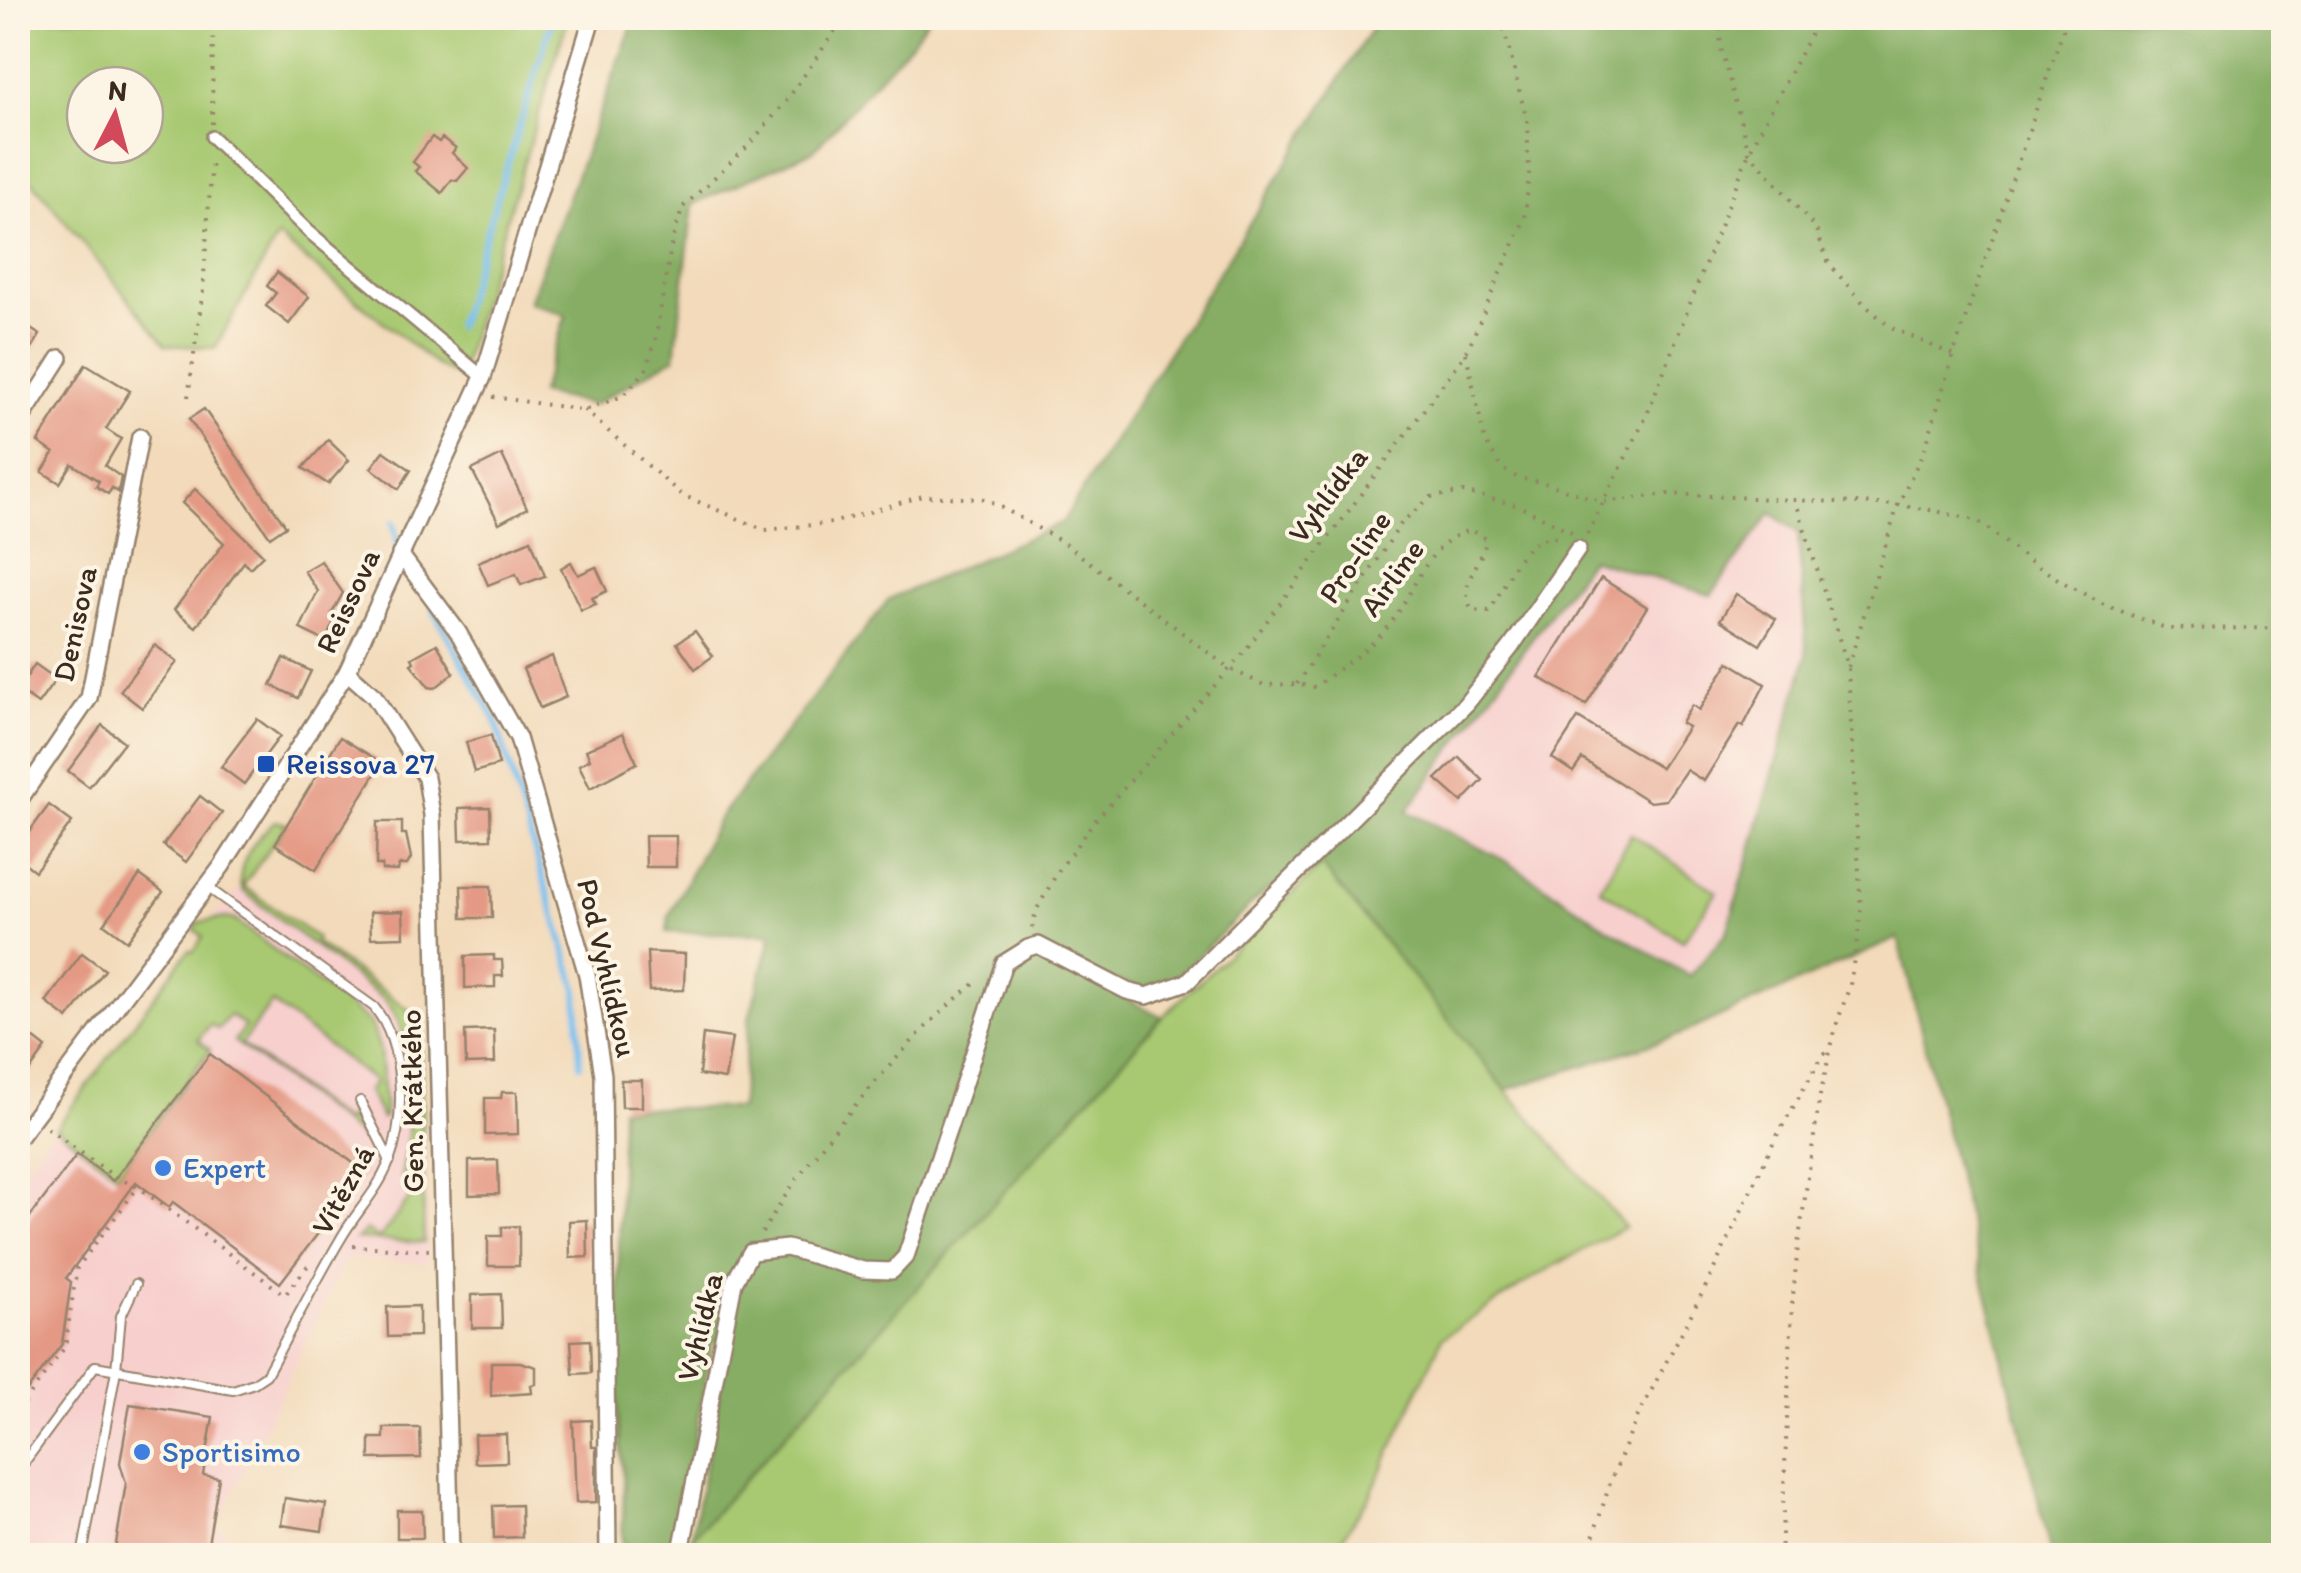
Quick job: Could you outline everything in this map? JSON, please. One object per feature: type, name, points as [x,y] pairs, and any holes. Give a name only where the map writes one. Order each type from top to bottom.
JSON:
[{"type":"street","name":"Reissova","points":[[18,1137],[206,887],[347,672],[483,377],[592,18]]},
{"type":"street","points":[[212,137],[308,230],[483,377]]},
{"type":"street","points":[[18,424],[60,358]]},
{"type":"street","name":"Denisova","points":[[18,802],[89,698],[140,437]]},
{"type":"street","points":[[1004,963],[1038,945],[1126,991],[1147,996],[1187,982],[1466,704],[1581,544]]},
{"type":"street","name":"Pod Vyhlídkou","points":[[400,554],[458,632],[518,738],[587,975],[604,1075],[608,1556]]},
{"type":"street","name":"Gen. Krátkého","points":[[347,672],[374,696],[426,778],[429,796],[451,1556]]},
{"type":"street","name":"Vyhlídka","points":[[680,1556],[734,1282],[751,1252],[787,1248],[863,1270],[892,1271],[906,1256],[1004,963]]},
{"type":"street","points":[[257,1550],[299,1556]]},
{"type":"lane","name":"Vítězná","points":[[116,1370],[232,1390],[266,1375],[390,1161],[399,1113],[394,1054],[384,1019],[374,1007],[206,887]]},
{"type":"lane","points":[[360,1102],[390,1161]]},
{"type":"lane","points":[[82,1556],[116,1370],[121,1316],[136,1284]]},
{"type":"lane","points":[[18,1472],[95,1366],[116,1370]]},
{"type":"path","points":[[475,394],[584,410],[623,396],[646,370],[655,342],[672,241],[683,206],[748,146],[787,100],[844,18]]},
{"type":"path","name":"Vyhlídka","points":[[1028,948],[1036,911],[1092,824],[1230,669],[1466,353],[1525,218],[1529,172],[1527,121],[1500,18]]},
{"type":"path","points":[[1719,18],[1721,49],[1749,152],[1816,229],[1829,264],[1865,305],[1890,326],[1953,355]]},
{"type":"path","points":[[1581,544],[1646,417],[1749,152],[1810,36],[1813,18]]},
{"type":"path","points":[[1848,668],[1898,505],[1926,446],[2067,18]]},
{"type":"path","points":[[188,397],[203,290]]},
{"type":"path","points":[[1466,353],[1486,440],[1502,468],[1518,478],[1604,502],[1668,494],[1898,505],[1978,520],[2061,581],[2102,604],[2168,629],[2284,628]]},
{"type":"path","points":[[584,410],[682,495],[765,530],[832,523],[923,496],[988,498],[1064,543],[1230,669],[1264,685],[1297,684]]},
{"type":"path","name":"Pro-line","points":[[1297,684],[1402,522],[1431,497],[1464,492],[1519,506],[1581,544]]},
{"type":"path","points":[[1782,1556],[1792,1306],[1814,1135],[1831,1048],[1850,985],[1861,912],[1848,668],[1796,502]]},
{"type":"path","name":"Airline","points":[[1297,684],[1315,687],[1388,628],[1433,554],[1455,535],[1470,530],[1486,540],[1484,553],[1467,582],[1466,600],[1472,610],[1489,612],[1522,553],[1534,542],[1558,536],[1581,544]]},
{"type":"path","points":[[751,1252],[789,1188],[842,1120],[913,1039],[974,983],[1004,963]]},
{"type":"path","points":[[1588,1556],[1638,1416],[1707,1284],[1774,1140],[1823,1054],[1831,1048]]},
{"type":"path","points":[[33,1118],[114,1178],[138,1188],[285,1295],[324,1244],[443,1252]]},
{"type":"path","points":[[18,1411],[66,1348],[77,1268],[138,1188]]},
{"type":"shaded area","points":[[1771,513],[1798,532],[1807,656],[1727,932],[1690,976],[1506,861],[1406,811],[1590,558],[1710,595]]},
{"type":"shaded area","points":[[243,885],[421,1015],[428,1263],[346,1259],[216,1528],[226,1532],[220,1555],[18,1555],[18,1177],[189,950],[193,951],[211,920]]},
{"type":"green space","points":[[18,18],[568,18],[459,376],[439,367],[278,237],[215,348],[166,345],[18,164]]},
{"type":"green space","points":[[635,18],[928,18],[913,40],[813,151],[693,204],[675,357],[593,405],[540,393],[566,315],[529,302]]},
{"type":"green space","points":[[1378,18],[2283,18],[2283,1555],[2052,1555],[1898,938],[1679,1035],[1506,1090],[1322,866],[1266,890],[1164,989],[1146,989],[1067,968],[1162,1017],[691,1539],[730,1334],[712,1343],[674,1555],[622,1555],[624,1488],[617,1406],[621,1108],[740,1108],[749,1019],[772,934],[667,932],[669,916],[719,818],[889,599],[1062,523]],"holes":[[[1771,513],[1798,532],[1807,656],[1727,932],[1690,976],[1506,861],[1407,811],[1590,559],[1711,595]]]},
{"type":"green space","points":[[275,821],[287,824],[243,886],[317,938],[315,942],[421,1015],[424,1243],[357,1239],[366,1230],[379,1239],[416,1190],[401,1177],[410,1111],[404,1039],[386,1001],[243,891],[241,871],[244,862],[254,843]]},
{"type":"green space","points":[[1631,834],[1717,892],[1683,941],[1600,889]]},
{"type":"green space","points":[[1322,865],[1506,1090],[1625,1227],[1536,1276],[1442,1338],[1370,1496],[1331,1555],[694,1556],[691,1539],[1162,1017]]},
{"type":"green space","points":[[235,920],[371,1023],[380,1050],[385,1116],[382,1119],[368,1091],[375,1082],[272,1003],[241,1044],[344,1122],[354,1111],[362,1137],[234,1041],[245,1026],[230,1015],[218,1029],[210,1024],[198,1040],[210,1050],[117,1174],[56,1128],[189,950],[193,952],[203,937],[194,929],[199,922]]},
{"type":"building","points":[[432,137],[439,142],[442,138],[456,148],[452,153],[468,168],[442,193],[415,171],[419,167],[413,162]]},
{"type":"building","points":[[277,272],[309,297],[289,324],[266,306],[276,293],[267,286]]},
{"type":"building","points":[[18,321],[40,335],[18,371]]},
{"type":"building","points":[[86,364],[130,391],[106,429],[121,439],[105,466],[121,477],[118,492],[112,488],[108,494],[96,486],[99,481],[72,464],[60,483],[42,472],[54,453],[38,442]]},
{"type":"building","points":[[204,409],[286,526],[270,537],[189,419]]},
{"type":"building","points":[[328,440],[349,460],[328,484],[303,468]]},
{"type":"building","points":[[384,451],[411,470],[399,489],[371,468]]},
{"type":"building","points":[[502,455],[527,508],[499,523],[472,470]]},
{"type":"building","points":[[195,489],[263,555],[250,568],[244,562],[196,627],[174,610],[224,543],[182,503]]},
{"type":"building","points":[[531,540],[545,576],[521,585],[516,574],[488,585],[478,562]]},
{"type":"building","points":[[321,561],[343,593],[332,613],[337,615],[325,641],[300,629],[318,591],[304,571]]},
{"type":"building","points":[[571,562],[578,575],[596,567],[607,591],[592,598],[596,604],[581,610],[561,568]]},
{"type":"building","points":[[1601,578],[1647,607],[1586,705],[1539,677]]},
{"type":"building","points":[[1736,594],[1776,619],[1760,645],[1720,620]]},
{"type":"building","points":[[695,631],[713,656],[695,669],[677,643]]},
{"type":"building","points":[[437,644],[454,673],[435,688],[429,687],[411,664],[412,658]]},
{"type":"building","points":[[155,645],[177,662],[142,708],[120,691]]},
{"type":"building","points":[[552,656],[566,697],[540,708],[523,669]]},
{"type":"building","points":[[284,658],[311,671],[298,698],[271,685]]},
{"type":"building","points":[[1729,662],[1765,684],[1743,727],[1739,725],[1704,781],[1686,770],[1666,800],[1650,802],[1582,759],[1573,772],[1552,758],[1578,718],[1661,768],[1688,727],[1681,723],[1692,705],[1699,710]]},
{"type":"building","points":[[35,664],[56,679],[38,704],[18,690]]},
{"type":"building","points":[[257,719],[280,736],[244,784],[221,767]]},
{"type":"building","points":[[102,725],[124,742],[89,787],[68,771]]},
{"type":"building","points":[[623,733],[637,763],[590,788],[579,765],[590,759],[586,750]]},
{"type":"building","points":[[491,735],[499,765],[474,772],[466,742]]},
{"type":"building","points":[[340,737],[382,763],[316,870],[275,844]]},
{"type":"building","points":[[1459,757],[1483,780],[1462,802],[1436,779]]},
{"type":"building","points":[[200,796],[222,813],[186,862],[163,845]]},
{"type":"building","points":[[49,805],[72,822],[35,871],[18,858],[18,847]]},
{"type":"building","points":[[490,807],[491,839],[460,840],[459,808]]},
{"type":"building","points":[[377,822],[402,822],[411,858],[407,865],[399,865],[398,871],[382,870],[382,865],[376,865]]},
{"type":"building","points":[[645,836],[676,836],[676,867],[646,867]]},
{"type":"building","points":[[140,875],[163,892],[127,941],[104,924]]},
{"type":"building","points":[[461,886],[491,886],[492,918],[462,918]]},
{"type":"building","points":[[403,911],[404,937],[371,938],[370,912]]},
{"type":"building","points":[[647,952],[685,954],[684,990],[649,991]]},
{"type":"building","points":[[82,953],[105,970],[68,1019],[46,1002]]},
{"type":"building","points":[[494,955],[494,960],[502,960],[503,976],[495,976],[495,987],[465,988],[465,956]]},
{"type":"building","points":[[494,1030],[495,1063],[466,1064],[465,1031]]},
{"type":"building","points":[[24,1031],[46,1048],[18,1087],[18,1039]]},
{"type":"building","points":[[703,1034],[732,1038],[725,1079],[699,1075]]},
{"type":"building","points":[[210,1054],[365,1172],[280,1283],[173,1202],[169,1207],[136,1182],[66,1278],[71,1282],[62,1344],[18,1403],[18,1233],[77,1154],[113,1181]]},
{"type":"building","points":[[621,1080],[642,1080],[642,1107],[622,1107]]},
{"type":"building","points":[[502,1092],[517,1092],[518,1134],[485,1135],[485,1098],[501,1098]]},
{"type":"building","points":[[498,1160],[499,1194],[469,1195],[469,1161]]},
{"type":"building","points":[[587,1220],[588,1257],[570,1258],[569,1221]]},
{"type":"building","points":[[519,1226],[519,1266],[488,1266],[488,1236],[502,1236],[502,1227]]},
{"type":"building","points":[[501,1294],[502,1328],[472,1328],[472,1295]]},
{"type":"building","points":[[419,1306],[419,1336],[388,1337],[387,1307]]},
{"type":"building","points":[[590,1340],[591,1373],[573,1374],[571,1341]]},
{"type":"building","points":[[491,1362],[520,1362],[536,1367],[532,1393],[491,1396]]},
{"type":"building","points":[[130,1404],[213,1417],[203,1475],[219,1478],[206,1556],[114,1556],[126,1483],[120,1463]]},
{"type":"building","points":[[591,1420],[592,1447],[596,1447],[596,1502],[576,1503],[573,1421]]},
{"type":"building","points":[[384,1428],[420,1428],[421,1458],[370,1459],[370,1438],[384,1438]]},
{"type":"building","points":[[506,1434],[507,1462],[475,1463],[474,1435]]},
{"type":"building","points":[[285,1498],[326,1504],[322,1531],[281,1525]]},
{"type":"building","points":[[521,1505],[522,1537],[494,1538],[493,1506]]},
{"type":"building","points":[[397,1510],[422,1510],[423,1538],[397,1538]]},
{"type":"waterway","points":[[457,327],[553,18]]},
{"type":"waterway","points":[[393,522],[399,551]]},
{"type":"waterway","points":[[433,610],[495,719],[577,989],[580,1065]]},
{"type":"place","name":"Reissova 27","points":[[266,764]]},
{"type":"place","name":"Expert","points":[[163,1168]]},
{"type":"place","name":"Sportisimo","points":[[142,1452]]}]
